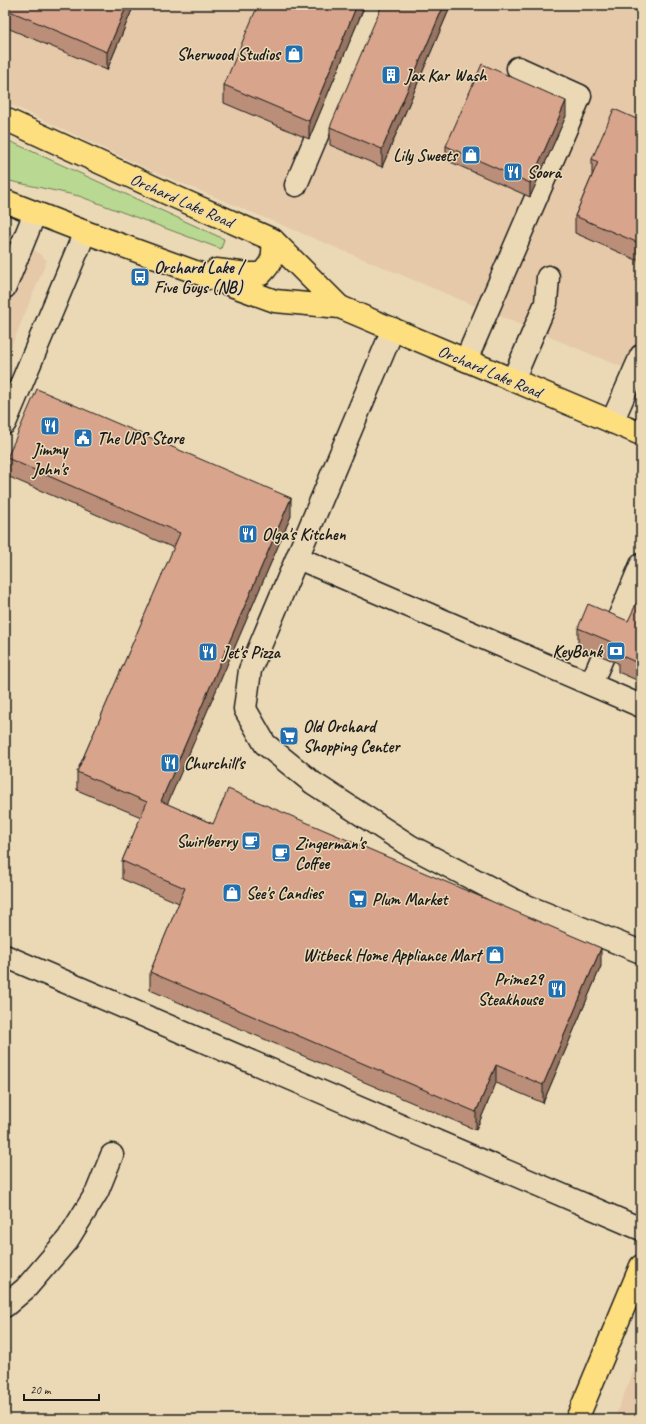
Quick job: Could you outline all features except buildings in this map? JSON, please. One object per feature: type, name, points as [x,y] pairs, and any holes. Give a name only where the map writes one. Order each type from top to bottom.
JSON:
[{"type":"main road","name":"Orchard Lake Road","points":[[5,119],[185,202],[273,240],[340,307]]},
{"type":"main road","name":"Orchard Lake Road","points":[[5,201],[85,232],[275,301],[340,307],[641,434]]},
{"type":"main road","points":[[170,263],[248,274],[261,274],[269,266],[274,255],[273,240]]},
{"type":"main road","points":[[577,1419],[641,1266]]},
{"type":"street","points":[[296,185],[372,5]]},
{"type":"street","points":[[466,360],[580,96],[518,68]]},
{"type":"street","points":[[5,287],[35,213]]},
{"type":"street","points":[[5,423],[85,232]]},
{"type":"street","points":[[513,380],[546,303],[548,277]]},
{"type":"street","points":[[394,330],[250,670],[245,709],[265,744],[313,784],[410,846],[519,903],[641,952]]},
{"type":"street","points":[[612,422],[641,356]]},
{"type":"street","points":[[298,558],[641,706]]},
{"type":"street","points":[[613,632],[641,566]]},
{"type":"street","points":[[590,684],[603,656]]},
{"type":"street","points":[[5,956],[641,1229]]},
{"type":"street","points":[[5,1306],[26,1288],[68,1239],[96,1192],[112,1155]]},
{"type":"shaded area","points":[[5,5],[641,5],[641,375],[150,170],[5,102]]},
{"type":"shaded area","points":[[5,227],[47,260],[5,362]]},
{"type":"shaded area","points":[[641,1353],[641,1419],[614,1419]]},
{"type":"green space","points":[[5,139],[224,239],[221,249],[79,196],[5,180]]},
{"type":"place","name":"Sherwood Studios","points":[[294,54]]},
{"type":"place","name":"Jax Kar Wash","points":[[391,75]]},
{"type":"place","name":"Lily Sweets","points":[[471,155]]},
{"type":"place","name":"Soora","points":[[513,172]]},
{"type":"place","name":"Orchard Lake / Five Guys (NB)","points":[[140,277]]},
{"type":"place","name":"Jimmy John's","points":[[50,426]]},
{"type":"place","name":"The UPS Store","points":[[83,438]]},
{"type":"place","name":"Olga's Kitchen","points":[[248,534]]},
{"type":"place","name":"KeyBank","points":[[616,651]]},
{"type":"place","name":"Jet's Pizza","points":[[208,652]]},
{"type":"place","name":"Old Orchard Shopping Center","points":[[289,736]]},
{"type":"place","name":"Churchill's","points":[[170,763]]},
{"type":"place","name":"Swirlberry","points":[[251,841]]},
{"type":"place","name":"Zingerman's Coffee","points":[[281,853]]},
{"type":"place","name":"See's Candies","points":[[232,893]]},
{"type":"place","name":"Plum Market","points":[[358,899]]},
{"type":"place","name":"Witbeck Home Appliance Mart","points":[[495,955]]},
{"type":"place","name":"Prime29 Steakhouse","points":[[557,989]]}]
